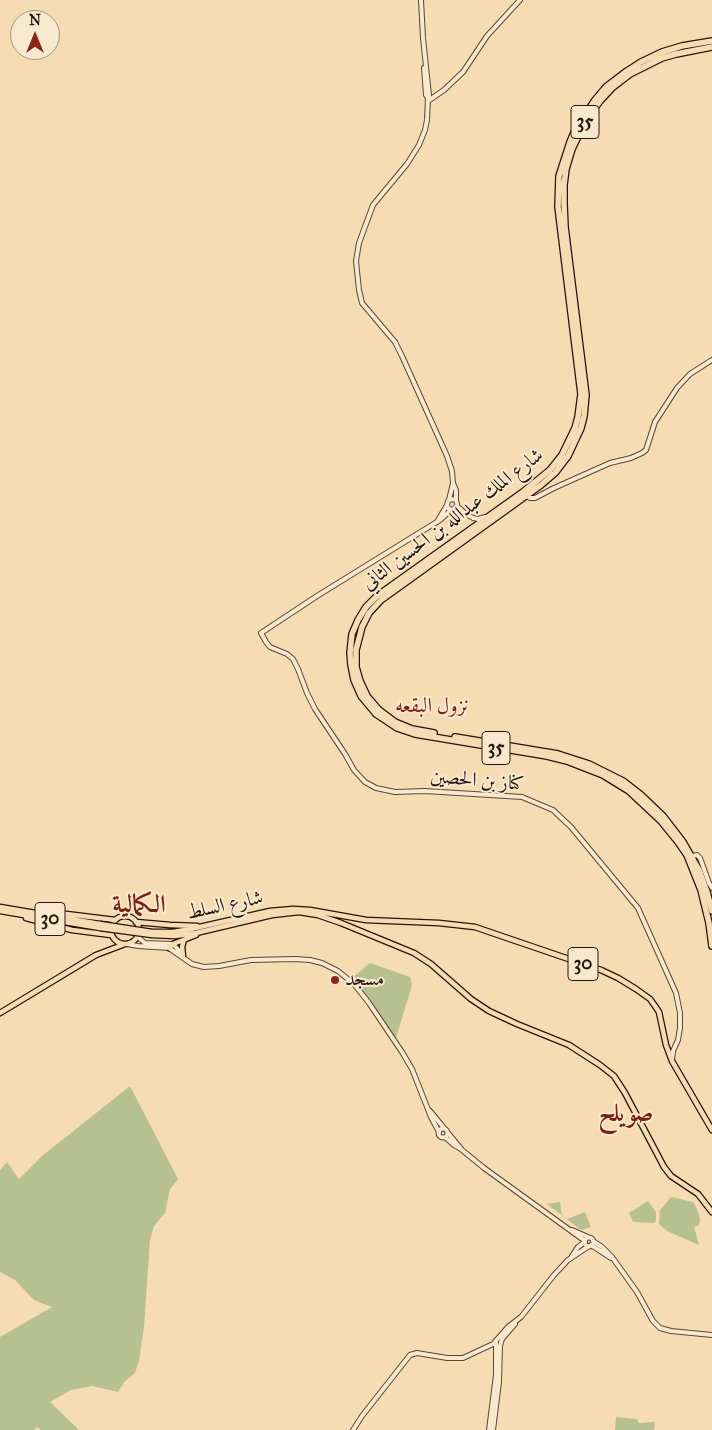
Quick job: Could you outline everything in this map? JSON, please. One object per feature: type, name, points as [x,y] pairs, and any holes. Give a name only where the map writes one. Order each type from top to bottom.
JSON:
[{"type":"highway","name":"شارع الملك عبدالله بن الحسين الثاني","points":[[568,270],[558,207],[560,176],[570,142],[586,112],[606,87],[627,70],[641,62],[668,50],[712,41]]},
{"type":"highway","name":"شارع الملك عبدالله بن الحسين الثاني","points":[[712,47],[662,58],[630,74],[613,87],[600,101],[586,120],[572,149],[566,169],[564,185],[565,227],[580,394],[575,428],[564,451],[550,470],[380,600],[369,613],[362,626],[356,650],[356,666],[363,688],[379,710],[388,718],[402,725],[412,729],[443,735],[558,754],[601,769],[623,781],[650,802],[674,829],[692,856],[707,892],[712,911]]},
{"type":"highway","name":"شارع الملك عبدالله بن الحسين الثاني","points":[[569,282],[586,388],[584,416],[575,444],[562,466],[527,496],[377,596],[366,607],[352,634],[350,658],[354,680],[366,703],[379,717],[401,730],[431,737],[556,758],[590,769],[625,788],[661,821],[687,855],[702,890],[712,946]]},
{"type":"main road","name":"شارع السلط","points":[[0,907],[100,926]]},
{"type":"main road","name":"شارع السلط","points":[[152,934],[181,931],[270,911],[294,909],[366,920]]},
{"type":"main road","points":[[23,910],[115,920]]},
{"type":"main road","name":"شارع السلط","points":[[0,911],[175,936],[206,932],[267,916],[294,912],[318,915],[362,930]]},
{"type":"main road","points":[[18,914],[56,926],[112,936],[117,942],[126,944]]},
{"type":"main road","points":[[0,1013],[96,955],[134,941],[138,935],[138,926],[132,918],[121,916],[115,920],[111,927],[112,936],[109,946],[103,952]]},
{"type":"main road","points":[[362,930],[361,925],[366,920]]},
{"type":"main road","name":"30","points":[[366,920],[439,923],[475,927],[607,972],[636,989],[652,1002],[659,1012],[672,1062],[712,1130]]},
{"type":"main road","points":[[136,922],[170,926],[203,926]]},
{"type":"main road","name":"30","points":[[362,930],[423,958],[489,1011],[568,1045],[610,1073],[624,1089],[665,1170],[698,1194],[712,1212]]},
{"type":"main road","points":[[171,946],[206,932]]},
{"type":"main road","points":[[184,940],[182,947],[184,957]]},
{"type":"street","points":[[420,0],[426,95],[428,100],[427,120],[423,136],[407,164],[373,205],[359,243],[356,260],[362,303],[395,342],[452,471],[453,483],[449,500],[437,522]]},
{"type":"street","points":[[428,100],[444,90],[463,72],[487,36],[520,0]]},
{"type":"street","points":[[527,496],[535,498],[610,463],[642,453],[646,450],[655,422],[677,388],[690,374],[712,360]]},
{"type":"street","points":[[437,522],[454,508],[456,490],[453,483]]},
{"type":"street","points":[[449,500],[456,500]]},
{"type":"street","points":[[447,505],[475,521],[471,530]]},
{"type":"street","points":[[468,516],[478,519],[488,517]]},
{"type":"street","name":"كناز بن الحصين","points":[[437,522],[261,633],[270,647],[287,654],[293,659],[315,709],[354,770],[365,782],[376,788],[395,792],[425,791],[522,797],[549,807],[567,822],[627,894],[641,914],[678,999],[680,1028],[672,1062]]},
{"type":"street","points":[[692,856],[697,855],[700,858],[712,888]]},
{"type":"street","points":[[138,935],[145,943],[171,946],[192,964],[204,967],[251,960],[304,959],[322,963],[338,971],[354,984],[387,1029],[412,1069],[431,1117],[441,1136],[446,1135]]},
{"type":"street","points":[[126,944],[171,946]]},
{"type":"street","points":[[668,1050],[674,1048]]},
{"type":"street","points":[[428,1109],[444,1128],[446,1135],[454,1145],[517,1193],[586,1240]]},
{"type":"street","points":[[439,1132],[444,1128]]},
{"type":"street","points":[[567,1228],[586,1240],[586,1245],[591,1244],[607,1251],[637,1291],[653,1321],[660,1328],[670,1332],[712,1335]]},
{"type":"street","points":[[575,1234],[578,1239],[578,1247]]},
{"type":"street","points":[[493,1430],[502,1339],[578,1247],[586,1240],[592,1238],[591,1244],[572,1256]]},
{"type":"street","points":[[353,1430],[410,1355],[417,1353],[447,1358],[463,1358],[496,1342],[508,1327],[518,1321]]},
{"type":"street","points":[[489,1430],[496,1374],[496,1342]]},
{"type":"green space","points":[[370,963],[410,977],[412,985],[396,1038],[352,978]]},
{"type":"green space","points":[[130,1086],[178,1179],[170,1189],[165,1213],[154,1226],[150,1240],[144,1327],[139,1361],[135,1373],[125,1381],[118,1392],[92,1386],[71,1390],[50,1402],[77,1430],[41,1430],[37,1427],[34,1430],[0,1430],[0,1337],[52,1307],[34,1300],[15,1280],[0,1272],[0,1170],[7,1162],[19,1179],[42,1156]]},
{"type":"green space","points":[[671,1197],[693,1202],[700,1219],[699,1225],[694,1227],[699,1245],[667,1231],[659,1224],[660,1210]]},
{"type":"green space","points":[[648,1201],[656,1212],[656,1221],[654,1223],[633,1222],[629,1213]]},
{"type":"green space","points":[[560,1202],[562,1215],[567,1219],[585,1212],[591,1227],[581,1230],[547,1204]]},
{"type":"green space","points":[[616,1417],[637,1419],[639,1423],[655,1422],[654,1430],[615,1430]]},
{"type":"place","name":"مسجد","points":[[335,980]]},
{"type":"district","name":"نزول البقعه","points":[[432,707]]},
{"type":"district","name":"الكمالية","points":[[139,906]]},
{"type":"district","name":"صويلح","points":[[626,1115]]}]
